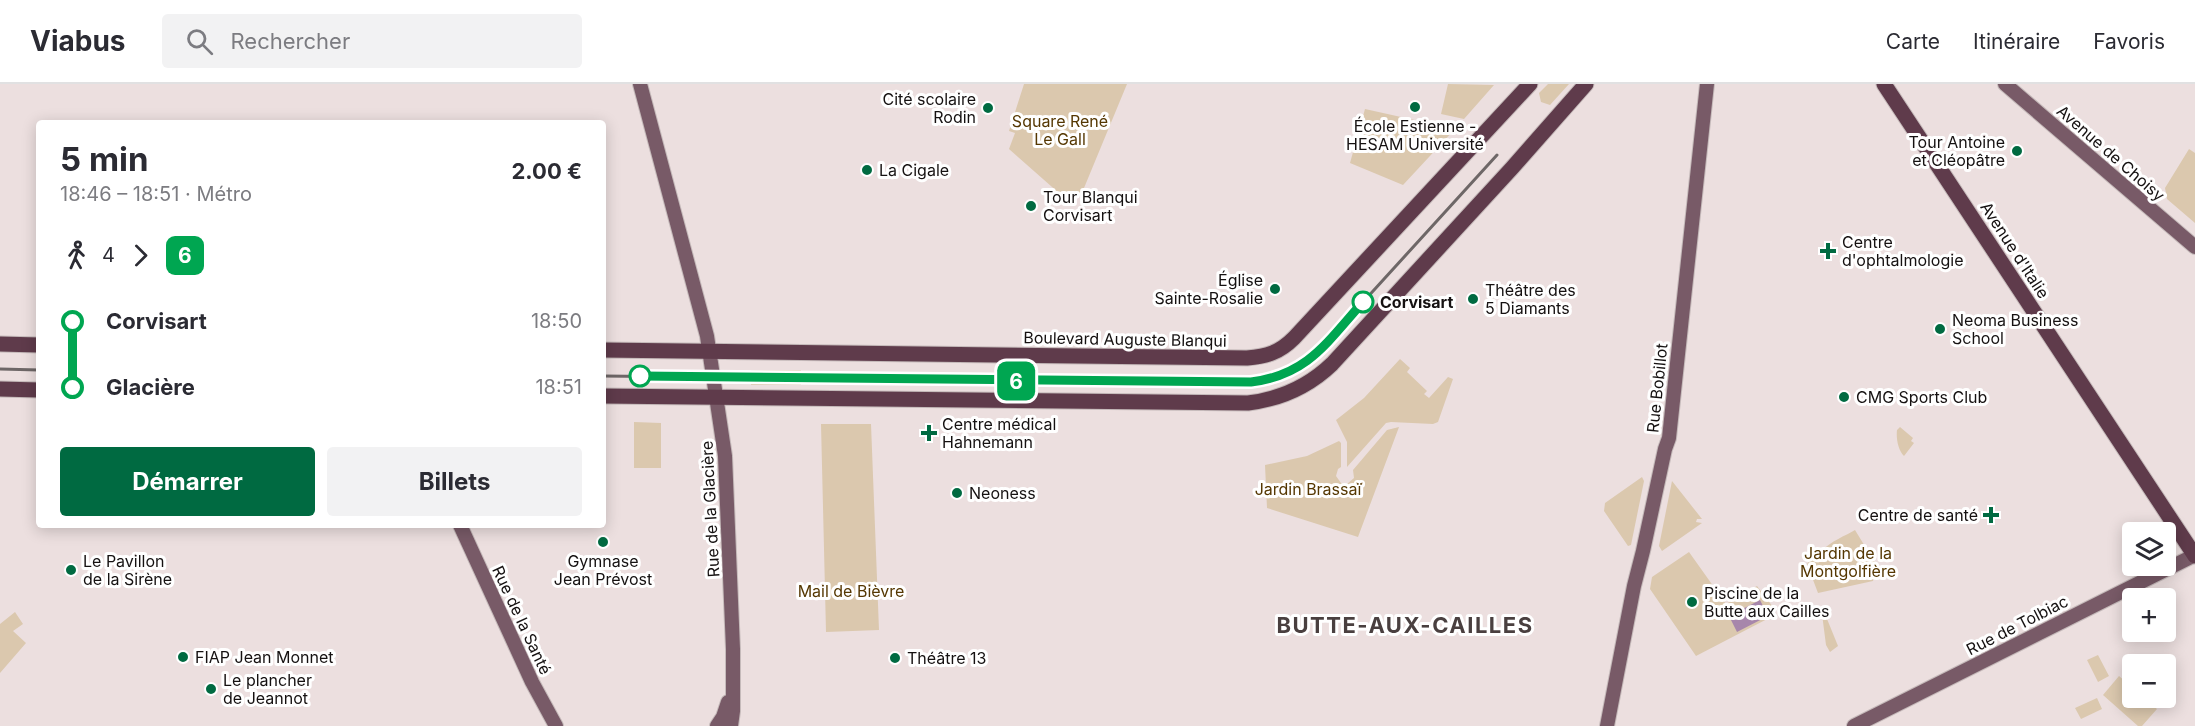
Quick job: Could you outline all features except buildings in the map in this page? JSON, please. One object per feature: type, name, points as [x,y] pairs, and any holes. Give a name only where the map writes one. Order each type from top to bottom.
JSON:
[{"type":"main road","name":"Boulevard Auguste Blanqui","points":[[606,350],[881,355],[1247,358],[1270,356],[1291,341],[1530,84]]},
{"type":"main road","points":[[606,396],[1248,403],[1288,394],[1321,375],[1332,364],[1586,84]]},
{"type":"main road","name":"Avenue d'Italie","points":[[1884,84],[2195,555]]},
{"type":"main road","points":[[0,344],[36,345]]},
{"type":"main road","points":[[0,389],[36,390]]},
{"type":"street","name":"Rue de la Glacière","points":[[640,84],[710,351],[727,474],[733,645],[730,726]]},
{"type":"street","name":"Rue Bobillot","points":[[1607,726],[1632,594],[1669,438],[1707,84]]},
{"type":"street","name":"Avenue de Choisy","points":[[2005,84],[2195,247]]},
{"type":"street","name":"Rue de la Santé","points":[[461,528],[532,682],[556,726]]},
{"type":"street","name":"Rue de Tolbiac","points":[[1854,726],[2195,555]]},
{"type":"street","points":[[717,726],[723,717],[732,691]]},
{"type":"green space","name":"Square René Le Gall","points":[[1024,84],[1127,84],[1084,188],[1076,195],[1060,194],[1009,149],[1015,133],[1009,131]]},
{"type":"green space","points":[[1448,84],[1494,85],[1464,119],[1441,114]]},
{"type":"green space","points":[[1548,84],[1569,84],[1550,105],[1541,102],[1539,93]]},
{"type":"green space","points":[[1365,109],[1455,129],[1403,185],[1350,163]]},
{"type":"green space","points":[[2189,149],[2195,153],[2195,223],[2167,199],[2165,188]]},
{"type":"green space","points":[[1400,359],[1410,368],[1407,372],[1427,391],[1424,394],[1429,398],[1448,377],[1453,379],[1438,422],[1433,424],[1386,423],[1347,467],[1347,442],[1336,420],[1364,398]]},
{"type":"green space","points":[[751,370],[801,370],[801,385],[751,385]]},
{"type":"green space","points":[[634,422],[661,423],[661,468],[634,468]]},
{"type":"green space","name":"Mail de Bièvre","points":[[821,424],[871,424],[879,630],[826,632]]},
{"type":"green space","name":"Jardin Brassaï","points":[[1399,427],[1358,537],[1267,508],[1265,465],[1307,456],[1339,441],[1341,443],[1341,467],[1336,476],[1341,483],[1347,484],[1354,478],[1353,470],[1387,430]]},
{"type":"green space","points":[[1900,427],[1913,438],[1911,441],[1914,443],[1904,456],[1897,440],[1897,430]]},
{"type":"green space","points":[[1642,477],[1644,481],[1631,545],[1628,546],[1604,511],[1605,503]]},
{"type":"green space","points":[[1672,481],[1702,519],[1697,519],[1696,522],[1702,523],[1662,551],[1659,546]]},
{"type":"green space","name":"Jardin de la Montgolfière","points":[[1855,530],[1877,566],[1873,581],[1818,593],[1807,564],[1821,548],[1823,550],[1834,541]]},
{"type":"green space","name":"Piscine de la Butte aux Cailles","points":[[1689,552],[1726,604],[1757,586],[1773,607],[1771,617],[1696,656],[1650,589],[1652,577]]},
{"type":"green space","points":[[15,612],[23,624],[13,631],[26,643],[0,673],[0,624]]},
{"type":"green space","points":[[1822,614],[1825,614],[1838,646],[1830,652],[1826,645]]},
{"type":"green space","points":[[2098,655],[2109,676],[2098,682],[2087,660]]},
{"type":"green space","points":[[2119,676],[2122,679],[2122,708],[2157,709],[2142,726],[2138,726],[2103,695]]},
{"type":"green space","points":[[2097,698],[2102,709],[2081,719],[2075,708]]},
{"type":"shaded area","points":[[1760,600],[1768,616],[1737,632],[1729,616]]},
{"type":"railway","points":[[606,376],[1239,383],[1275,378],[1295,369],[1323,346],[1497,155]]},
{"type":"railway","points":[[0,369],[36,370]]},
{"type":"metro line","name":"6","points":[[640,376],[1251,382],[1274,379],[1299,368],[1323,346],[1363,302]]},
{"type":"place","name":"École Estienne - HESAM Université","points":[[1415,107]]},
{"type":"place","name":"Cité scolaire Rodin","points":[[988,108]]},
{"type":"place","name":"Tour Antoine et Cléopâtre","points":[[2017,151]]},
{"type":"place","name":"La Cigale","points":[[867,170]]},
{"type":"place","name":"Tour Blanqui Corvisart","points":[[1031,206]]},
{"type":"place","name":"Centre d'ophtalmologie","points":[[1828,251]]},
{"type":"place","name":"Église Sainte-Rosalie","points":[[1275,289]]},
{"type":"place","name":"Théâtre des 5 Diamants","points":[[1473,299]]},
{"type":"place","name":"Corvisart","points":[[1363,302]]},
{"type":"place","name":"Neoma Business School","points":[[1940,329]]},
{"type":"place","name":"CMG Sports Club","points":[[1844,397]]},
{"type":"place","name":"Centre médical Hahnemann","points":[[929,433]]},
{"type":"place","name":"Neoness","points":[[957,493]]},
{"type":"place","name":"Centre de santé","points":[[1991,515]]},
{"type":"place","name":"Gymnase Jean Prévost","points":[[603,542]]},
{"type":"place","name":"Le Pavillon de la Sirène","points":[[71,570]]},
{"type":"place","name":"Piscine de la Butte aux Cailles","points":[[1692,602]]},
{"type":"place","name":"FIAP Jean Monnet","points":[[183,657]]},
{"type":"place","name":"Théâtre 13","points":[[895,658]]},
{"type":"place","name":"Le plancher de Jeannot","points":[[211,689]]},
{"type":"district","name":"BUTTE-AUX-CAILLES","points":[[1405,625]]}]
